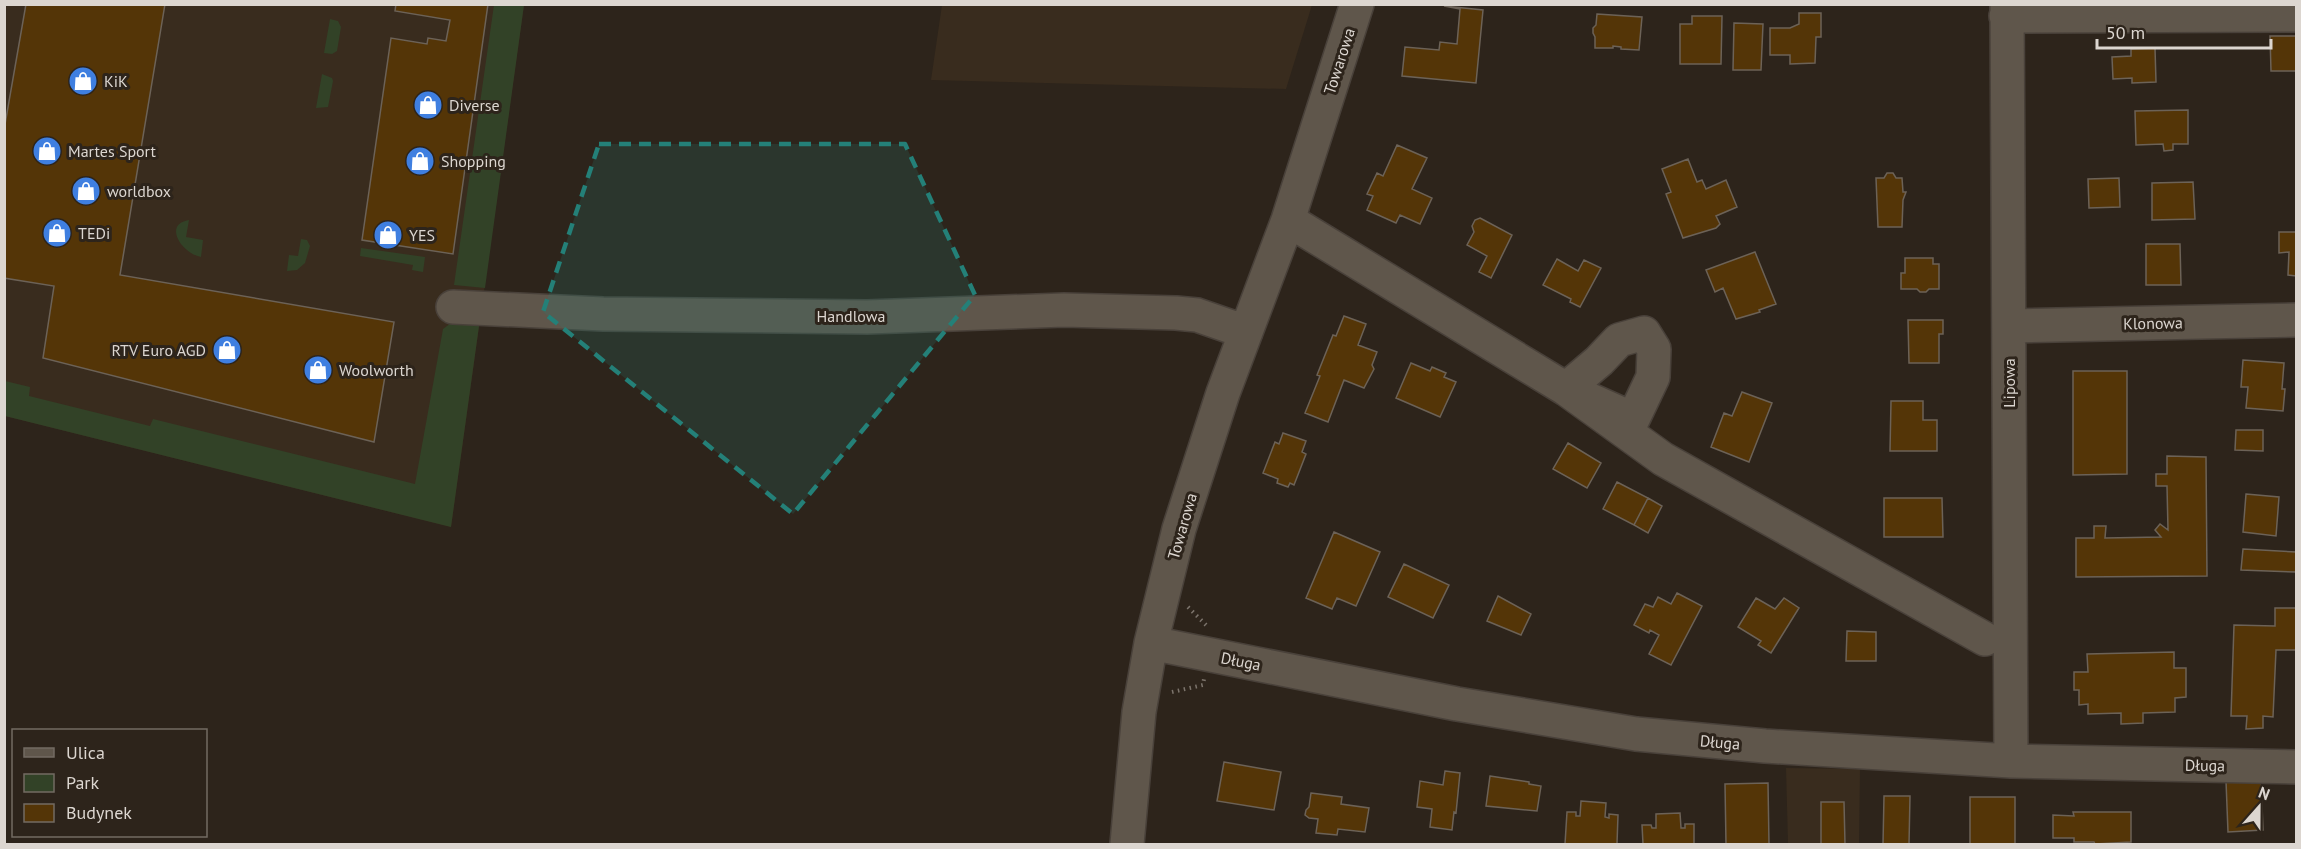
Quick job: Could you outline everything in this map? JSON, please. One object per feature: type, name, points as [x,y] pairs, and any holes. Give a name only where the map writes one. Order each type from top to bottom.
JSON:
[{"type":"street","name":"Towarowa","points":[[1127,844],[1139,712],[1151,643],[1179,530],[1223,393],[1288,220],[1358,4]]},
{"type":"street","points":[[2006,10],[2296,15]]},
{"type":"street","name":"Lipowa","points":[[2006,10],[2011,761]]},
{"type":"street","points":[[1288,220],[1566,388],[1663,459],[1985,639]]},
{"type":"street","name":"Handlowa","points":[[453,307],[603,314],[867,317],[1064,310],[1176,313],[1197,315],[1246,332]]},
{"type":"street","name":"Klonowa","points":[[2009,326],[2296,320]]},
{"type":"street","name":"Długa","points":[[1151,643],[1457,704],[1636,735],[1766,746],[2011,761],[2296,767]]},
{"type":"path","points":[[1167,699],[1173,690],[1203,684],[1213,632],[1183,603]]},
{"type":"highlighted area","points":[[599,144],[905,144],[975,295],[793,514],[543,312]]},
{"type":"shaded area","points":[[942,4],[1312,5],[1286,89],[931,80]]},
{"type":"shaded area","points":[[5,5],[524,5],[451,527],[5,416]]},
{"type":"shaded area","points":[[1786,768],[1860,769],[1859,844],[1788,844]]},
{"type":"green space","points":[[494,5],[524,5],[485,288],[454,285]]},
{"type":"green space","points":[[330,19],[338,21],[341,27],[337,51],[332,54],[324,53]]},
{"type":"green space","points":[[322,74],[332,78],[333,81],[328,107],[316,108]]},
{"type":"green space","points":[[189,220],[186,237],[203,240],[201,257],[187,250],[178,239],[177,227]]},
{"type":"green space","points":[[301,239],[307,240],[310,246],[305,263],[297,270],[287,271],[289,255],[298,256]]},
{"type":"green space","points":[[361,248],[425,257],[423,272],[412,270],[413,265],[360,256]]},
{"type":"green space","points":[[480,319],[451,527],[5,416],[5,381],[30,387],[29,396],[150,426],[153,419],[415,484],[443,329],[455,320]]},
{"type":"building","points":[[26,4],[165,4],[120,275],[394,322],[374,442],[43,358],[54,286],[4,278],[4,130]]},
{"type":"building","points":[[396,4],[488,4],[453,254],[362,240],[391,38],[427,44],[428,38],[446,41],[450,20],[395,11]]},
{"type":"building","points":[[1444,6],[1483,10],[1476,83],[1402,76],[1405,47],[1439,50],[1440,42],[1457,44],[1460,9]]},
{"type":"building","points":[[1799,13],[1821,13],[1821,37],[1816,37],[1815,63],[1790,64],[1790,55],[1770,55],[1770,28],[1790,28],[1799,24]]},
{"type":"building","points":[[1597,14],[1642,17],[1639,50],[1613,46],[1613,48],[1595,48],[1593,28],[1596,25]]},
{"type":"building","points":[[1692,16],[1722,16],[1721,64],[1680,64],[1680,24],[1692,24]]},
{"type":"building","points":[[1734,23],[1763,24],[1761,70],[1733,70]]},
{"type":"building","points":[[2270,36],[2296,36],[2296,71],[2271,71]]},
{"type":"building","points":[[2155,48],[2156,82],[2132,83],[2132,78],[2113,79],[2112,57],[2131,56],[2131,49]]},
{"type":"building","points":[[2188,110],[2188,144],[2173,144],[2173,150],[2164,151],[2163,144],[2136,145],[2135,111]]},
{"type":"building","points":[[1397,145],[1427,158],[1412,189],[1432,198],[1420,224],[1400,215],[1396,223],[1367,210],[1373,196],[1367,194],[1377,173],[1383,176]]},
{"type":"building","points":[[1688,159],[1697,182],[1702,180],[1706,189],[1726,180],[1737,207],[1716,216],[1720,224],[1716,228],[1683,238],[1666,194],[1671,192],[1662,169]]},
{"type":"building","points":[[1887,173],[1893,173],[1896,178],[1902,178],[1903,192],[1906,192],[1903,200],[1902,227],[1878,227],[1876,178],[1884,178]]},
{"type":"building","points":[[2119,178],[2120,207],[2089,208],[2088,179]]},
{"type":"building","points":[[2193,182],[2195,219],[2152,220],[2152,183]]},
{"type":"building","points":[[1480,218],[1512,235],[1491,278],[1479,272],[1487,256],[1467,245],[1474,232],[1472,226],[1475,220]]},
{"type":"building","points":[[2279,232],[2296,232],[2296,276],[2288,275],[2289,252],[2279,253]]},
{"type":"building","points":[[2146,244],[2180,244],[2181,285],[2146,285]]},
{"type":"building","points":[[1755,252],[1776,304],[1759,310],[1760,312],[1736,319],[1723,288],[1715,292],[1706,270]]},
{"type":"building","points":[[1905,258],[1933,258],[1933,264],[1939,264],[1939,289],[1920,292],[1917,289],[1901,289],[1901,273],[1905,273]]},
{"type":"building","points":[[1557,259],[1578,271],[1584,260],[1601,268],[1580,307],[1570,302],[1571,299],[1543,285]]},
{"type":"building","points":[[1344,316],[1366,324],[1358,345],[1377,352],[1372,365],[1374,369],[1364,388],[1344,380],[1328,422],[1305,413],[1333,335],[1336,336]]},
{"type":"building","points":[[1908,320],[1943,320],[1943,334],[1939,334],[1939,363],[1909,363]]},
{"type":"building","points":[[2243,360],[2284,363],[2283,411],[2246,408],[2248,387],[2241,387]]},
{"type":"building","points":[[1411,363],[1430,371],[1432,367],[1446,373],[1444,377],[1456,382],[1440,417],[1396,398]]},
{"type":"building","points":[[2073,371],[2127,371],[2127,474],[2073,475]]},
{"type":"building","points":[[1742,392],[1772,403],[1749,462],[1711,447],[1724,413],[1732,416]]},
{"type":"building","points":[[1891,401],[1923,401],[1923,420],[1937,420],[1937,451],[1890,451]]},
{"type":"building","points":[[2236,430],[2263,430],[2263,451],[2235,450]]},
{"type":"building","points":[[1283,433],[1306,441],[1302,452],[1306,454],[1294,485],[1290,483],[1288,487],[1277,483],[1278,479],[1263,473],[1275,442],[1279,444]]},
{"type":"building","points":[[1568,443],[1601,463],[1587,488],[1553,469]]},
{"type":"building","points":[[2167,456],[2206,457],[2207,576],[2076,577],[2076,538],[2094,538],[2094,526],[2106,526],[2105,538],[2161,537],[2155,530],[2160,524],[2168,530],[2167,486],[2156,486],[2156,474],[2167,474]]},
{"type":"building","points":[[1617,482],[1648,498],[1634,525],[1603,509]]},
{"type":"building","points":[[2246,494],[2279,497],[2276,536],[2243,532]]},
{"type":"building","points":[[1648,498],[1662,506],[1648,533],[1634,525]]},
{"type":"building","points":[[1884,498],[1942,498],[1943,537],[1884,537]]},
{"type":"building","points":[[1334,532],[1380,552],[1356,606],[1337,598],[1332,609],[1306,598]]},
{"type":"building","points":[[2243,549],[2296,552],[2296,572],[2241,570]]},
{"type":"building","points":[[1404,564],[1449,585],[1433,618],[1388,597]]},
{"type":"building","points":[[1677,593],[1702,606],[1671,665],[1649,654],[1659,635],[1650,630],[1649,633],[1634,625],[1645,604],[1653,607],[1658,597],[1671,604]]},
{"type":"building","points":[[1498,596],[1531,614],[1521,635],[1487,621]]},
{"type":"building","points":[[1756,598],[1775,609],[1784,598],[1799,608],[1771,653],[1758,645],[1761,641],[1738,627]]},
{"type":"building","points":[[2275,608],[2296,608],[2296,650],[2276,650],[2273,717],[2263,716],[2263,728],[2246,729],[2247,716],[2231,716],[2234,625],[2275,626]]},
{"type":"building","points":[[1847,631],[1876,632],[1876,661],[1846,661]]},
{"type":"building","points":[[2174,652],[2174,668],[2186,668],[2186,697],[2175,698],[2175,712],[2143,713],[2143,723],[2121,724],[2121,713],[2088,714],[2088,704],[2079,705],[2079,690],[2074,690],[2074,672],[2088,672],[2087,654]]},
{"type":"building","points":[[1224,762],[1281,772],[1274,810],[1217,801]]},
{"type":"building","points":[[1445,771],[1460,773],[1452,830],[1430,827],[1432,809],[1417,807],[1420,781],[1443,785]]},
{"type":"building","points":[[1490,776],[1541,786],[1537,811],[1486,806]]},
{"type":"building","points":[[2261,779],[2263,830],[2228,832],[2226,781]]},
{"type":"building","points":[[1768,783],[1769,844],[1726,844],[1725,784]]},
{"type":"building","points":[[1311,793],[1342,797],[1341,804],[1369,808],[1365,832],[1338,829],[1337,835],[1316,833],[1318,819],[1305,815]]},
{"type":"building","points":[[1884,796],[1910,796],[1909,844],[1883,844]]},
{"type":"building","points":[[1970,797],[2015,797],[2015,844],[1970,844]]},
{"type":"building","points":[[1581,801],[1606,803],[1605,817],[1609,818],[1609,814],[1618,815],[1617,844],[1565,844],[1567,812],[1576,812],[1576,816],[1580,816]]},
{"type":"building","points":[[1821,802],[1844,802],[1845,844],[1821,844]]},
{"type":"building","points":[[2073,812],[2131,812],[2131,842],[2095,844],[2094,842],[2074,842],[2074,838],[2053,838],[2053,815],[2074,816]]},
{"type":"building","points":[[1680,813],[1681,828],[1685,828],[1685,824],[1694,824],[1694,844],[1643,844],[1642,825],[1651,825],[1652,828],[1656,828],[1656,814]]},
{"type":"place","name":"KiK","points":[[83,81]]},
{"type":"place","name":"Diverse","points":[[428,105]]},
{"type":"place","name":"Martes Sport","points":[[47,151]]},
{"type":"place","name":"Shopping","points":[[420,161]]},
{"type":"place","name":"worldbox","points":[[86,191]]},
{"type":"place","name":"TEDi","points":[[57,233]]},
{"type":"place","name":"YES","points":[[388,235]]},
{"type":"place","name":"RTV Euro AGD","points":[[227,350]]},
{"type":"place","name":"Woolworth","points":[[318,370]]}]
